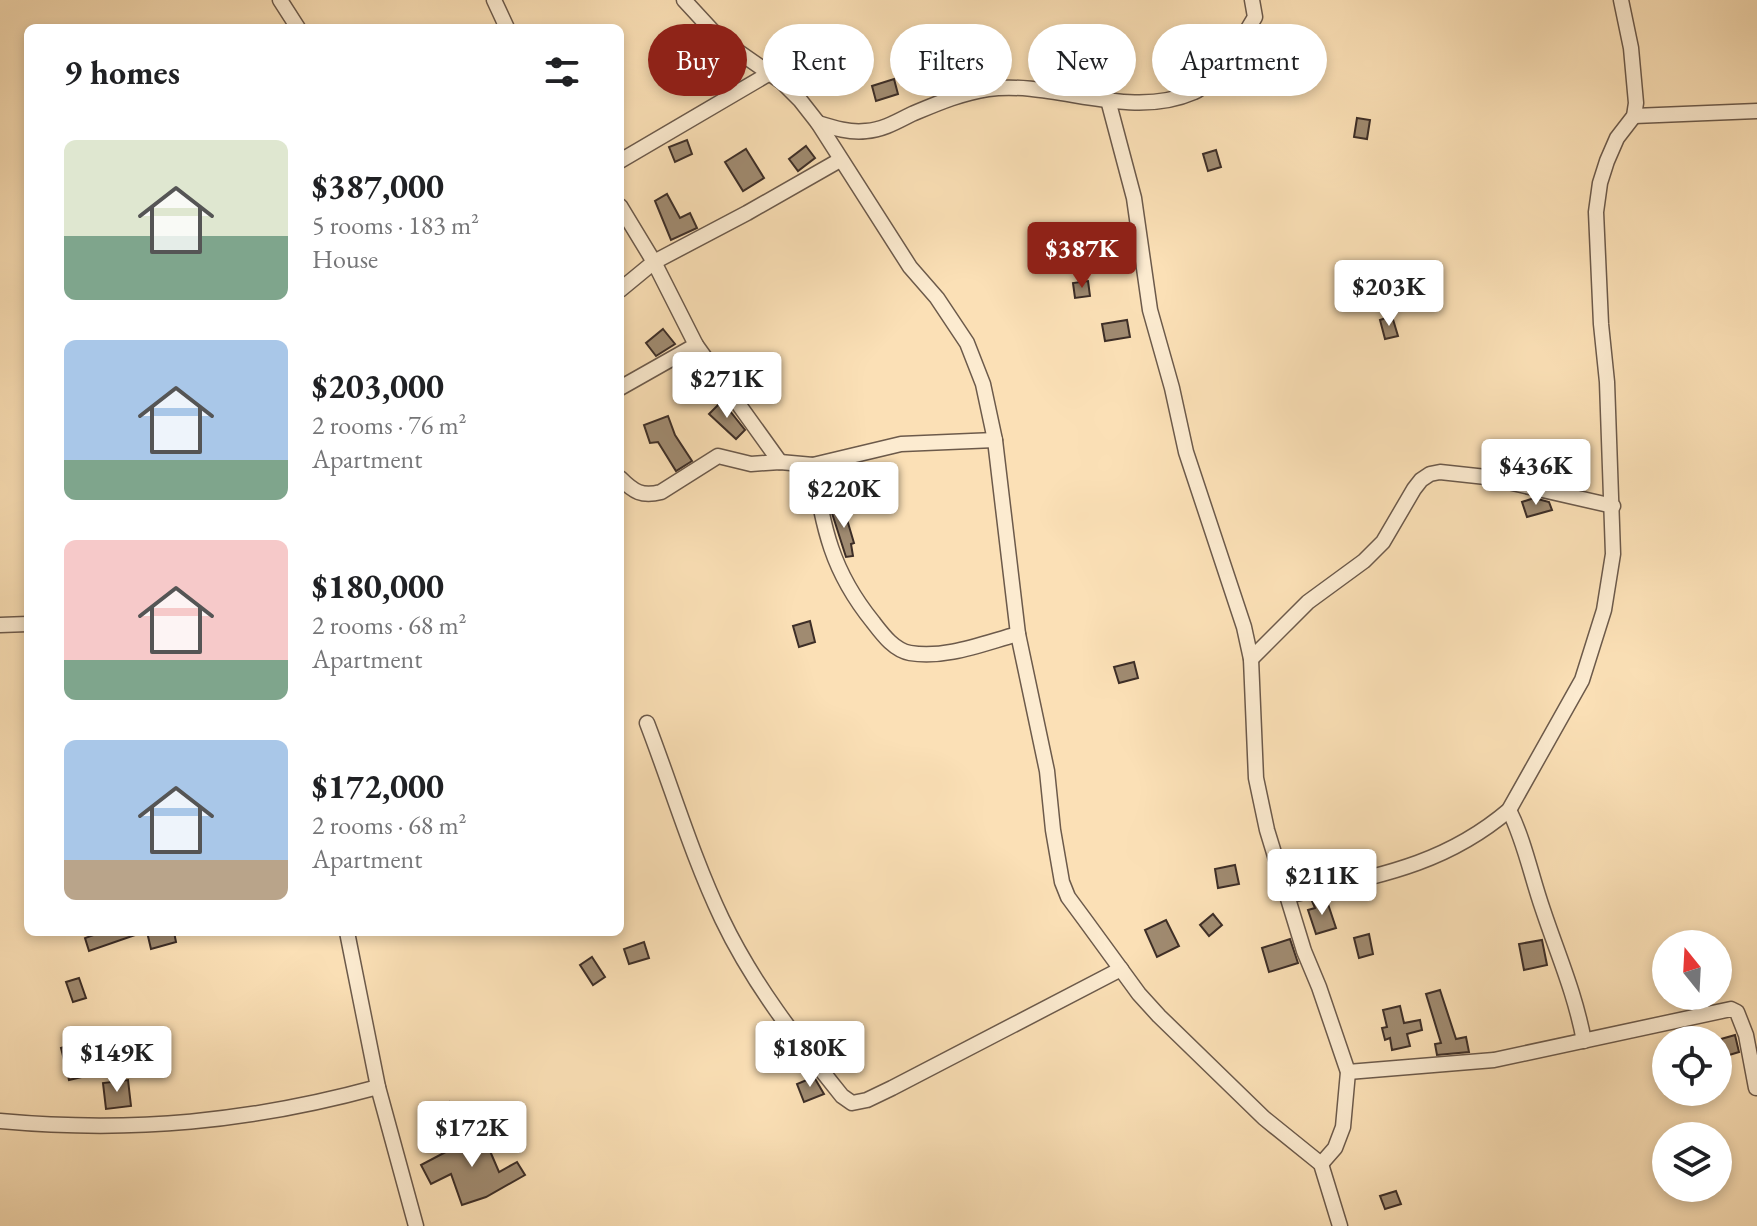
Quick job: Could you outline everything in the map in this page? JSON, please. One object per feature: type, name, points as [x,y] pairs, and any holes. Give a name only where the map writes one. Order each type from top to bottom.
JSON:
[{"type":"street","points":[[280,0],[295,24]]},
{"type":"street","points":[[494,0],[505,24]]},
{"type":"street","points":[[684,0],[720,39],[763,68]]},
{"type":"street","points":[[818,123],[841,130],[877,130],[956,96],[999,88],[1152,102],[1196,92],[1206,84],[1255,17],[1252,0]]},
{"type":"street","points":[[1287,896],[1419,865],[1464,842],[1509,810],[1582,680],[1604,610],[1613,554],[1596,212],[1607,161],[1617,138],[1634,116],[1636,103],[1631,48],[1621,0]]},
{"type":"street","points":[[624,159],[763,77]]},
{"type":"street","points":[[796,96],[818,123],[910,267],[937,298],[967,343],[983,384],[995,440],[1018,634],[1047,771],[1062,882],[1068,897],[1139,994],[1264,1118],[1321,1164],[1340,1226]]},
{"type":"street","points":[[1108,100],[1134,198],[1150,310],[1186,452],[1244,627],[1251,659],[1256,778],[1287,896],[1348,1072],[1343,1127],[1335,1148],[1321,1164]]},
{"type":"street","points":[[1634,116],[1757,111]]},
{"type":"street","points":[[624,287],[654,262],[840,160]]},
{"type":"street","points":[[624,213],[654,262],[696,345],[780,462]]},
{"type":"street","points":[[624,386],[696,345]]},
{"type":"street","points":[[624,482],[637,493],[651,495],[661,492],[718,456],[751,464],[780,462],[813,465],[901,444],[995,440]]},
{"type":"street","points":[[813,465],[820,508],[839,572],[870,618],[894,646],[902,651],[932,655],[1018,634]]},
{"type":"street","points":[[1251,659],[1308,602],[1364,561],[1383,542],[1414,489],[1430,474],[1440,472],[1486,477],[1613,506]]},
{"type":"street","points":[[0,625],[24,624]]},
{"type":"street","points":[[647,723],[706,884],[743,959],[795,1038],[842,1096],[852,1103],[867,1100],[892,1088],[1121,969]]},
{"type":"street","points":[[1509,810],[1519,830],[1542,909],[1577,1002],[1584,1041]]},
{"type":"street","points":[[348,936],[378,1087],[416,1226]]},
{"type":"street","points":[[1348,1072],[1494,1060],[1731,1009],[1737,1012],[1746,1035],[1756,1088]]},
{"type":"street","points":[[0,1121],[68,1127],[213,1121],[314,1103],[378,1087]]},
{"type":"building","points":[[890,80],[892,96],[876,101],[874,85]]},
{"type":"building","points":[[1357,118],[1370,120],[1367,139],[1354,137]]},
{"type":"building","points":[[687,140],[692,154],[675,162],[669,147]]},
{"type":"building","points":[[806,146],[815,158],[798,171],[789,159]]},
{"type":"building","points":[[746,149],[764,178],[743,191],[725,162]]},
{"type":"building","points":[[1216,150],[1221,167],[1208,171],[1203,154]]},
{"type":"building","points":[[667,194],[680,218],[690,213],[697,228],[671,240],[655,201]]},
{"type":"building","points":[[1088,281],[1090,296],[1075,298],[1073,283]]},
{"type":"building","points":[[1392,316],[1398,336],[1385,339],[1380,320]]},
{"type":"building","points":[[1127,320],[1130,337],[1105,341],[1102,324]]},
{"type":"building","points":[[663,329],[675,344],[656,356],[646,343]]},
{"type":"building","points":[[722,401],[745,430],[736,439],[709,414]]},
{"type":"building","points":[[668,416],[675,435],[692,461],[676,471],[658,442],[650,443],[644,425]]},
{"type":"building","points":[[1534,498],[1549,502],[1552,510],[1527,517],[1522,502]]},
{"type":"building","points":[[843,506],[854,543],[851,544],[853,556],[846,557],[831,510]]},
{"type":"building","points":[[810,621],[815,642],[799,647],[793,626]]},
{"type":"building","points":[[1134,662],[1138,678],[1119,683],[1114,667]]},
{"type":"building","points":[[1235,865],[1239,884],[1218,888],[1215,869]]},
{"type":"building","points":[[1326,898],[1336,928],[1316,934],[1308,910],[1315,908],[1312,901]]},
{"type":"building","points":[[1213,914],[1222,925],[1209,936],[1200,925]]},
{"type":"building","points":[[1166,920],[1179,946],[1157,957],[1145,930]]},
{"type":"building","points":[[1369,934],[1373,954],[1359,958],[1354,938]]},
{"type":"building","points":[[91,936],[132,936],[89,951],[85,938]]},
{"type":"building","points":[[148,936],[175,936],[176,942],[151,949]]},
{"type":"building","points":[[1290,939],[1298,963],[1269,972],[1262,948]]},
{"type":"building","points":[[1542,940],[1547,965],[1524,970],[1519,944]]},
{"type":"building","points":[[644,942],[649,958],[629,964],[624,949]]},
{"type":"building","points":[[592,957],[605,977],[593,985],[580,965]]},
{"type":"building","points":[[79,978],[86,998],[73,1002],[66,982]]},
{"type":"building","points":[[1440,990],[1456,1039],[1466,1037],[1469,1052],[1437,1055],[1435,1044],[1441,1043],[1426,994]]},
{"type":"building","points":[[1400,1006],[1404,1023],[1420,1020],[1422,1030],[1407,1034],[1410,1046],[1392,1050],[1390,1038],[1385,1040],[1382,1028],[1387,1027],[1383,1010]]},
{"type":"building","points":[[1735,1035],[1739,1052],[1732,1054],[1732,1036]]},
{"type":"building","points":[[77,1043],[86,1076],[69,1080],[61,1048]]},
{"type":"building","points":[[814,1077],[824,1094],[804,1102],[797,1084]]},
{"type":"building","points":[[128,1080],[131,1106],[106,1109],[103,1083]]},
{"type":"building","points":[[449,1102],[454,1126],[429,1132],[427,1125],[423,1126],[419,1109]]},
{"type":"building","points":[[481,1130],[499,1172],[517,1162],[525,1175],[486,1197],[462,1205],[451,1174],[431,1184],[421,1165],[457,1146],[454,1141]]},
{"type":"building","points":[[1396,1191],[1401,1204],[1385,1209],[1380,1196]]}]
